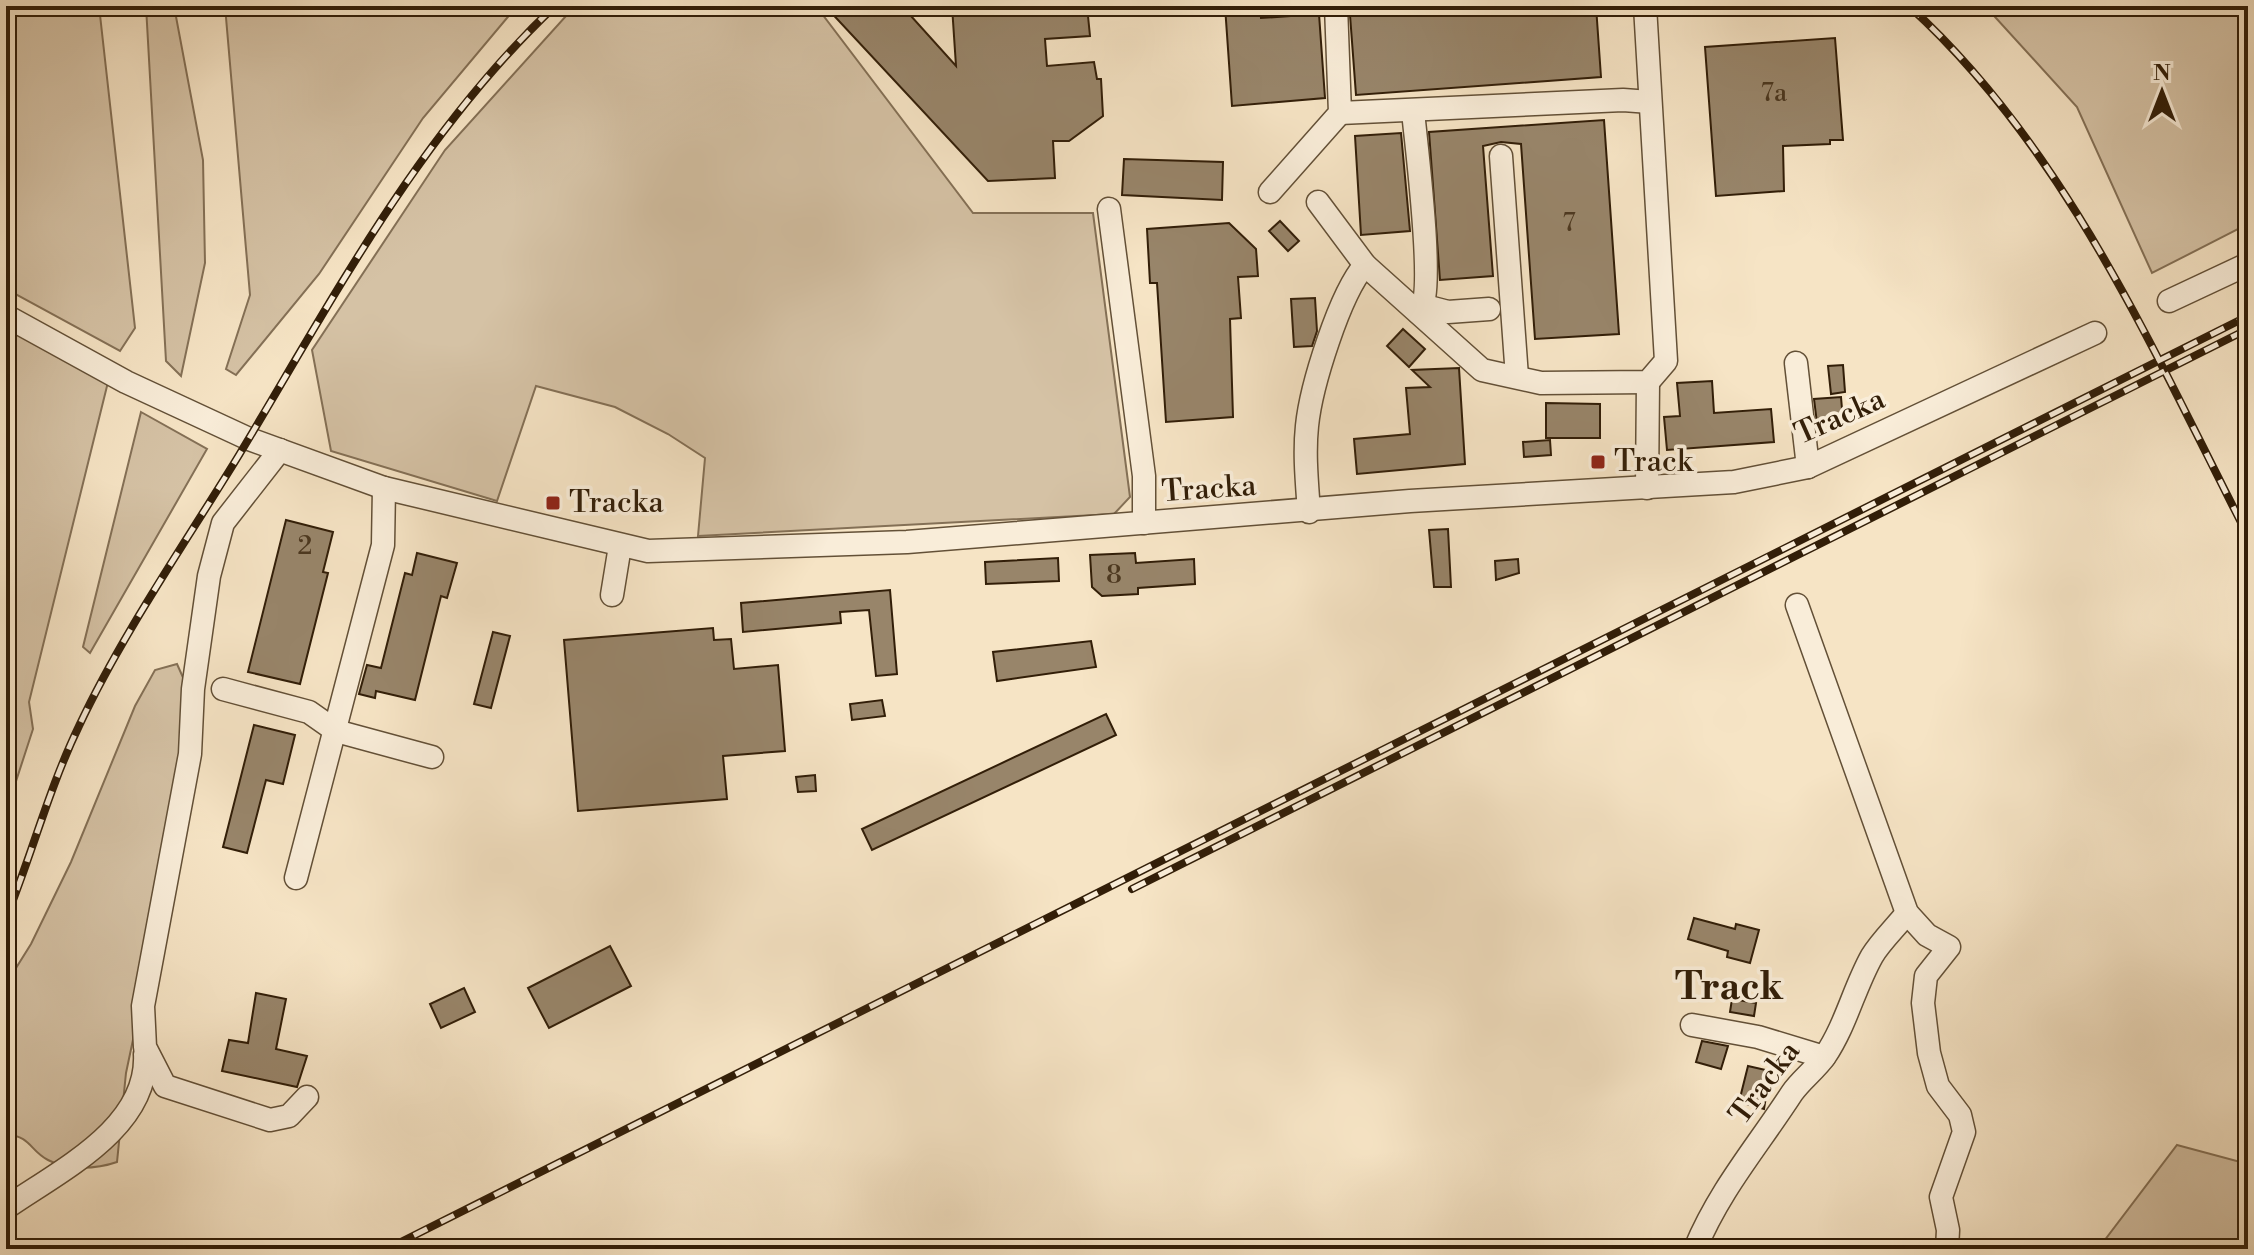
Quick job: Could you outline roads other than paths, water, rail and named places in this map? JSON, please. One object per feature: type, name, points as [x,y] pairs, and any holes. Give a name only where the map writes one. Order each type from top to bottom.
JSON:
[{"type":"street","points":[[1270,192],[1340,113],[1336,6]]},
{"type":"street","points":[[1645,6],[1666,361],[1648,382],[1647,488]]},
{"type":"street","points":[[1340,113],[1623,100],[1650,102]]},
{"type":"street","points":[[1413,111],[1427,278],[1422,310]]},
{"type":"street","points":[[1501,156],[1517,377]]},
{"type":"street","points":[[1318,202],[1365,265],[1422,310],[1482,370],[1541,383],[1648,382]]},
{"type":"street","points":[[1109,209],[1144,476],[1144,523]]},
{"type":"street","points":[[2169,301],[2248,264]]},
{"type":"street","points":[[1309,512],[1307,424],[1328,347],[1351,280],[1365,265]]},
{"type":"street","points":[[1422,310],[1489,309]]},
{"type":"street","name":"Tracka","points":[[6,316],[126,382],[249,439],[384,488],[648,551],[907,542],[1309,512],[1410,501],[1734,482],[1808,467],[2095,333]]},
{"type":"street","points":[[1796,363],[1808,467]]},
{"type":"street","points":[[6,1208],[94,1148],[136,1101],[146,1076],[143,1006],[190,754],[193,689],[209,576],[223,523],[280,450]]},
{"type":"street","points":[[296,878],[383,545],[384,488]]},
{"type":"street","points":[[612,595],[620,546]]},
{"type":"street","points":[[1797,605],[1907,913],[1927,935],[1949,947],[1926,976],[1923,1003],[1929,1053],[1938,1086],[1960,1115],[1964,1132],[1941,1197],[1948,1230],[1947,1249]]},
{"type":"street","points":[[223,689],[309,712],[336,731],[432,757]]},
{"type":"street","name":"Tracka","points":[[1695,1249],[1711,1209],[1793,1092],[1824,1057],[1846,1019],[1872,956],[1907,913]]},
{"type":"street","points":[[1692,1025],[1758,1037],[1824,1057]]},
{"type":"street","points":[[145,1047],[165,1086],[270,1120],[289,1116],[307,1097]]},
{"type":"railway","points":[[6,918],[68,749],[135,623],[382,219],[462,108],[507,55],[555,6]]},
{"type":"railway","points":[[1909,6],[1965,62],[2015,123],[2060,188],[2140,324],[2248,536]]},
{"type":"railway","points":[[387,1249],[2248,316]]},
{"type":"railway","points":[[1132,889],[2248,329]]},
{"type":"place","name":"Track","points":[[1598,462]]},
{"type":"place","name":"Tracka","points":[[553,503]]},
{"type":"district","name":"Track","points":[[1729,987]]}]
